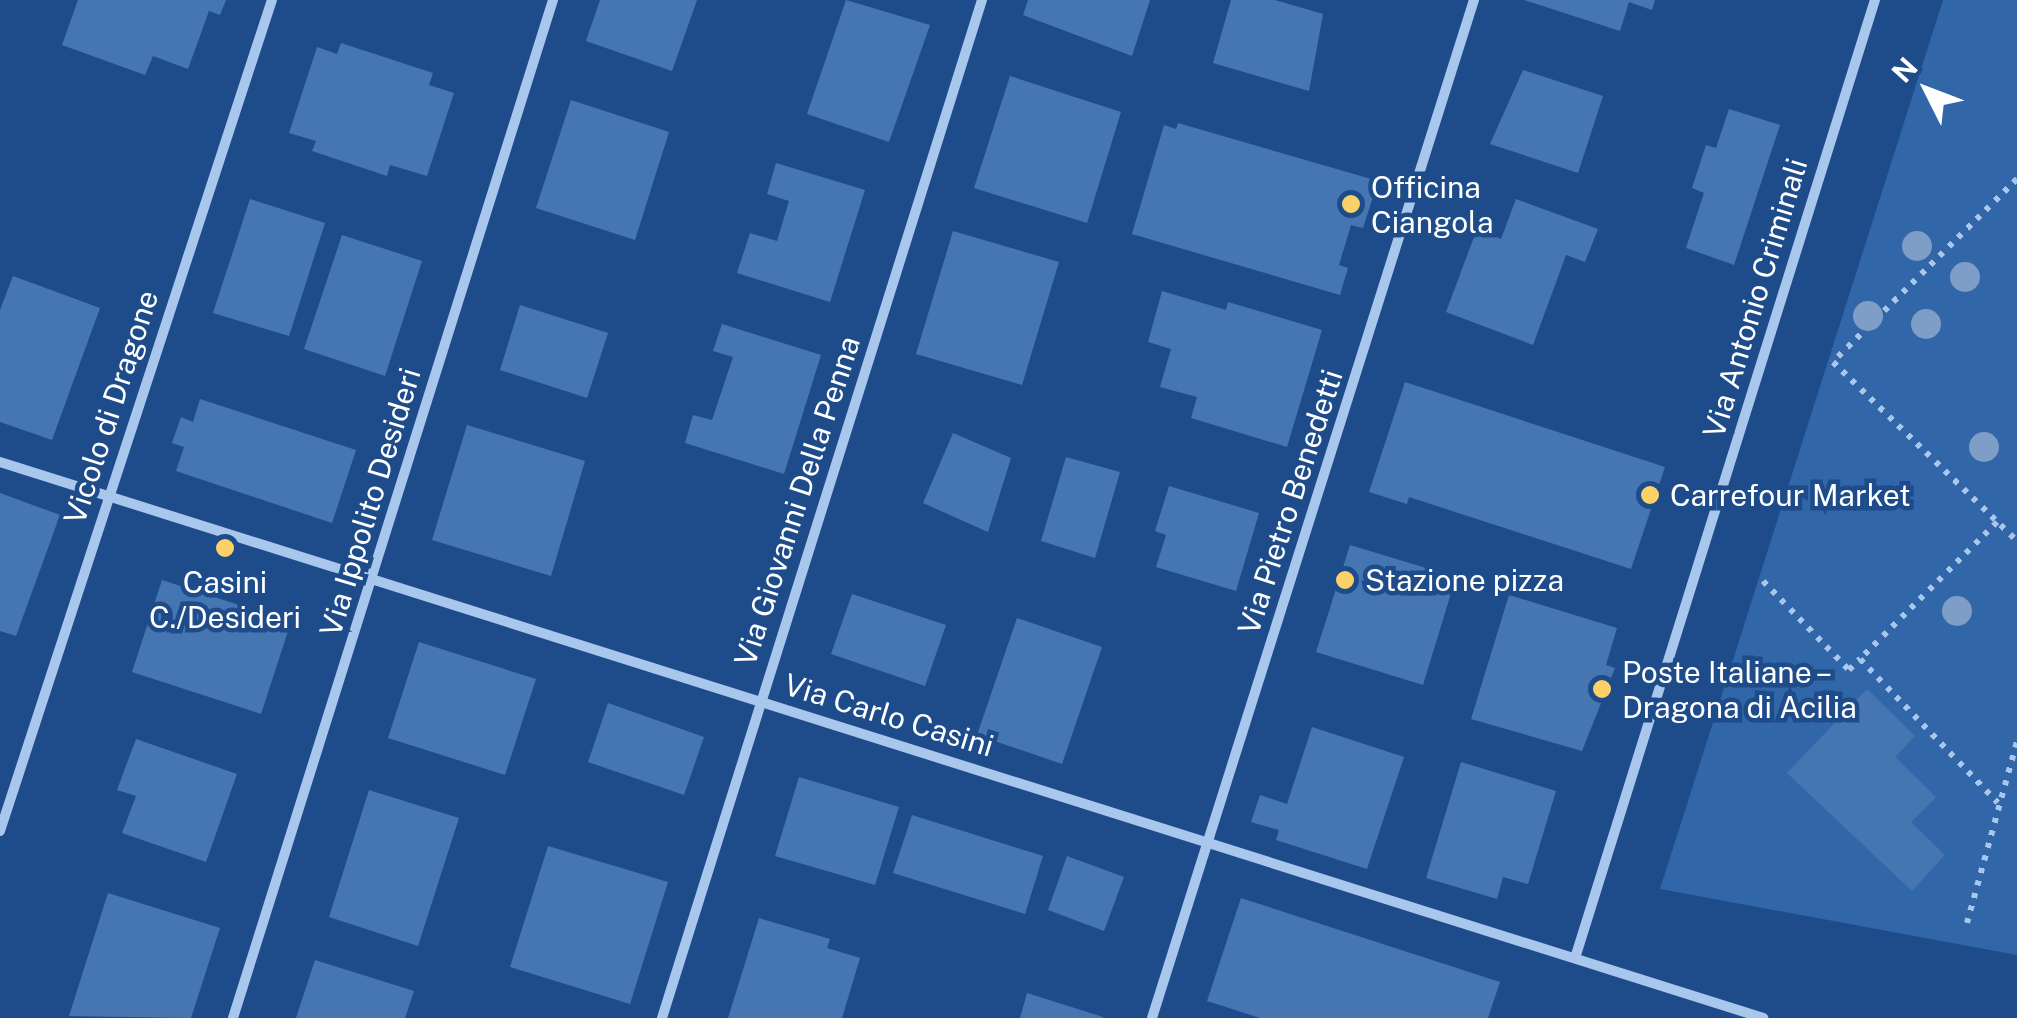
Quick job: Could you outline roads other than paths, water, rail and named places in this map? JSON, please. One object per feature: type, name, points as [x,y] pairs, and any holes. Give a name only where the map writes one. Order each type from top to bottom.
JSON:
[{"type":"street","name":"Vicolo di Dragone","points":[[0,831],[272,0]]},
{"type":"street","name":"Via Ippolito Desideri","points":[[233,1018],[553,0]]},
{"type":"street","name":"Via Giovanni Della Penna","points":[[662,1018],[982,0]]},
{"type":"street","name":"Via Pietro Benedetti","points":[[1152,1018],[1474,0]]},
{"type":"street","name":"Via Antonio Criminali","points":[[1576,956],[1875,0]]},
{"type":"street","name":"Via Carlo Casini","points":[[0,462],[1763,1018]]},
{"type":"place","name":"Officina Ciangola","points":[[1351,204]]},
{"type":"place","name":"Carrefour Market","points":[[1650,495]]},
{"type":"place","name":"Casini C./Desideri","points":[[225,548]]},
{"type":"place","name":"Stazione pizza","points":[[1345,580]]},
{"type":"place","name":"Poste Italiane – Dragona di Acilia","points":[[1602,689]]}]
